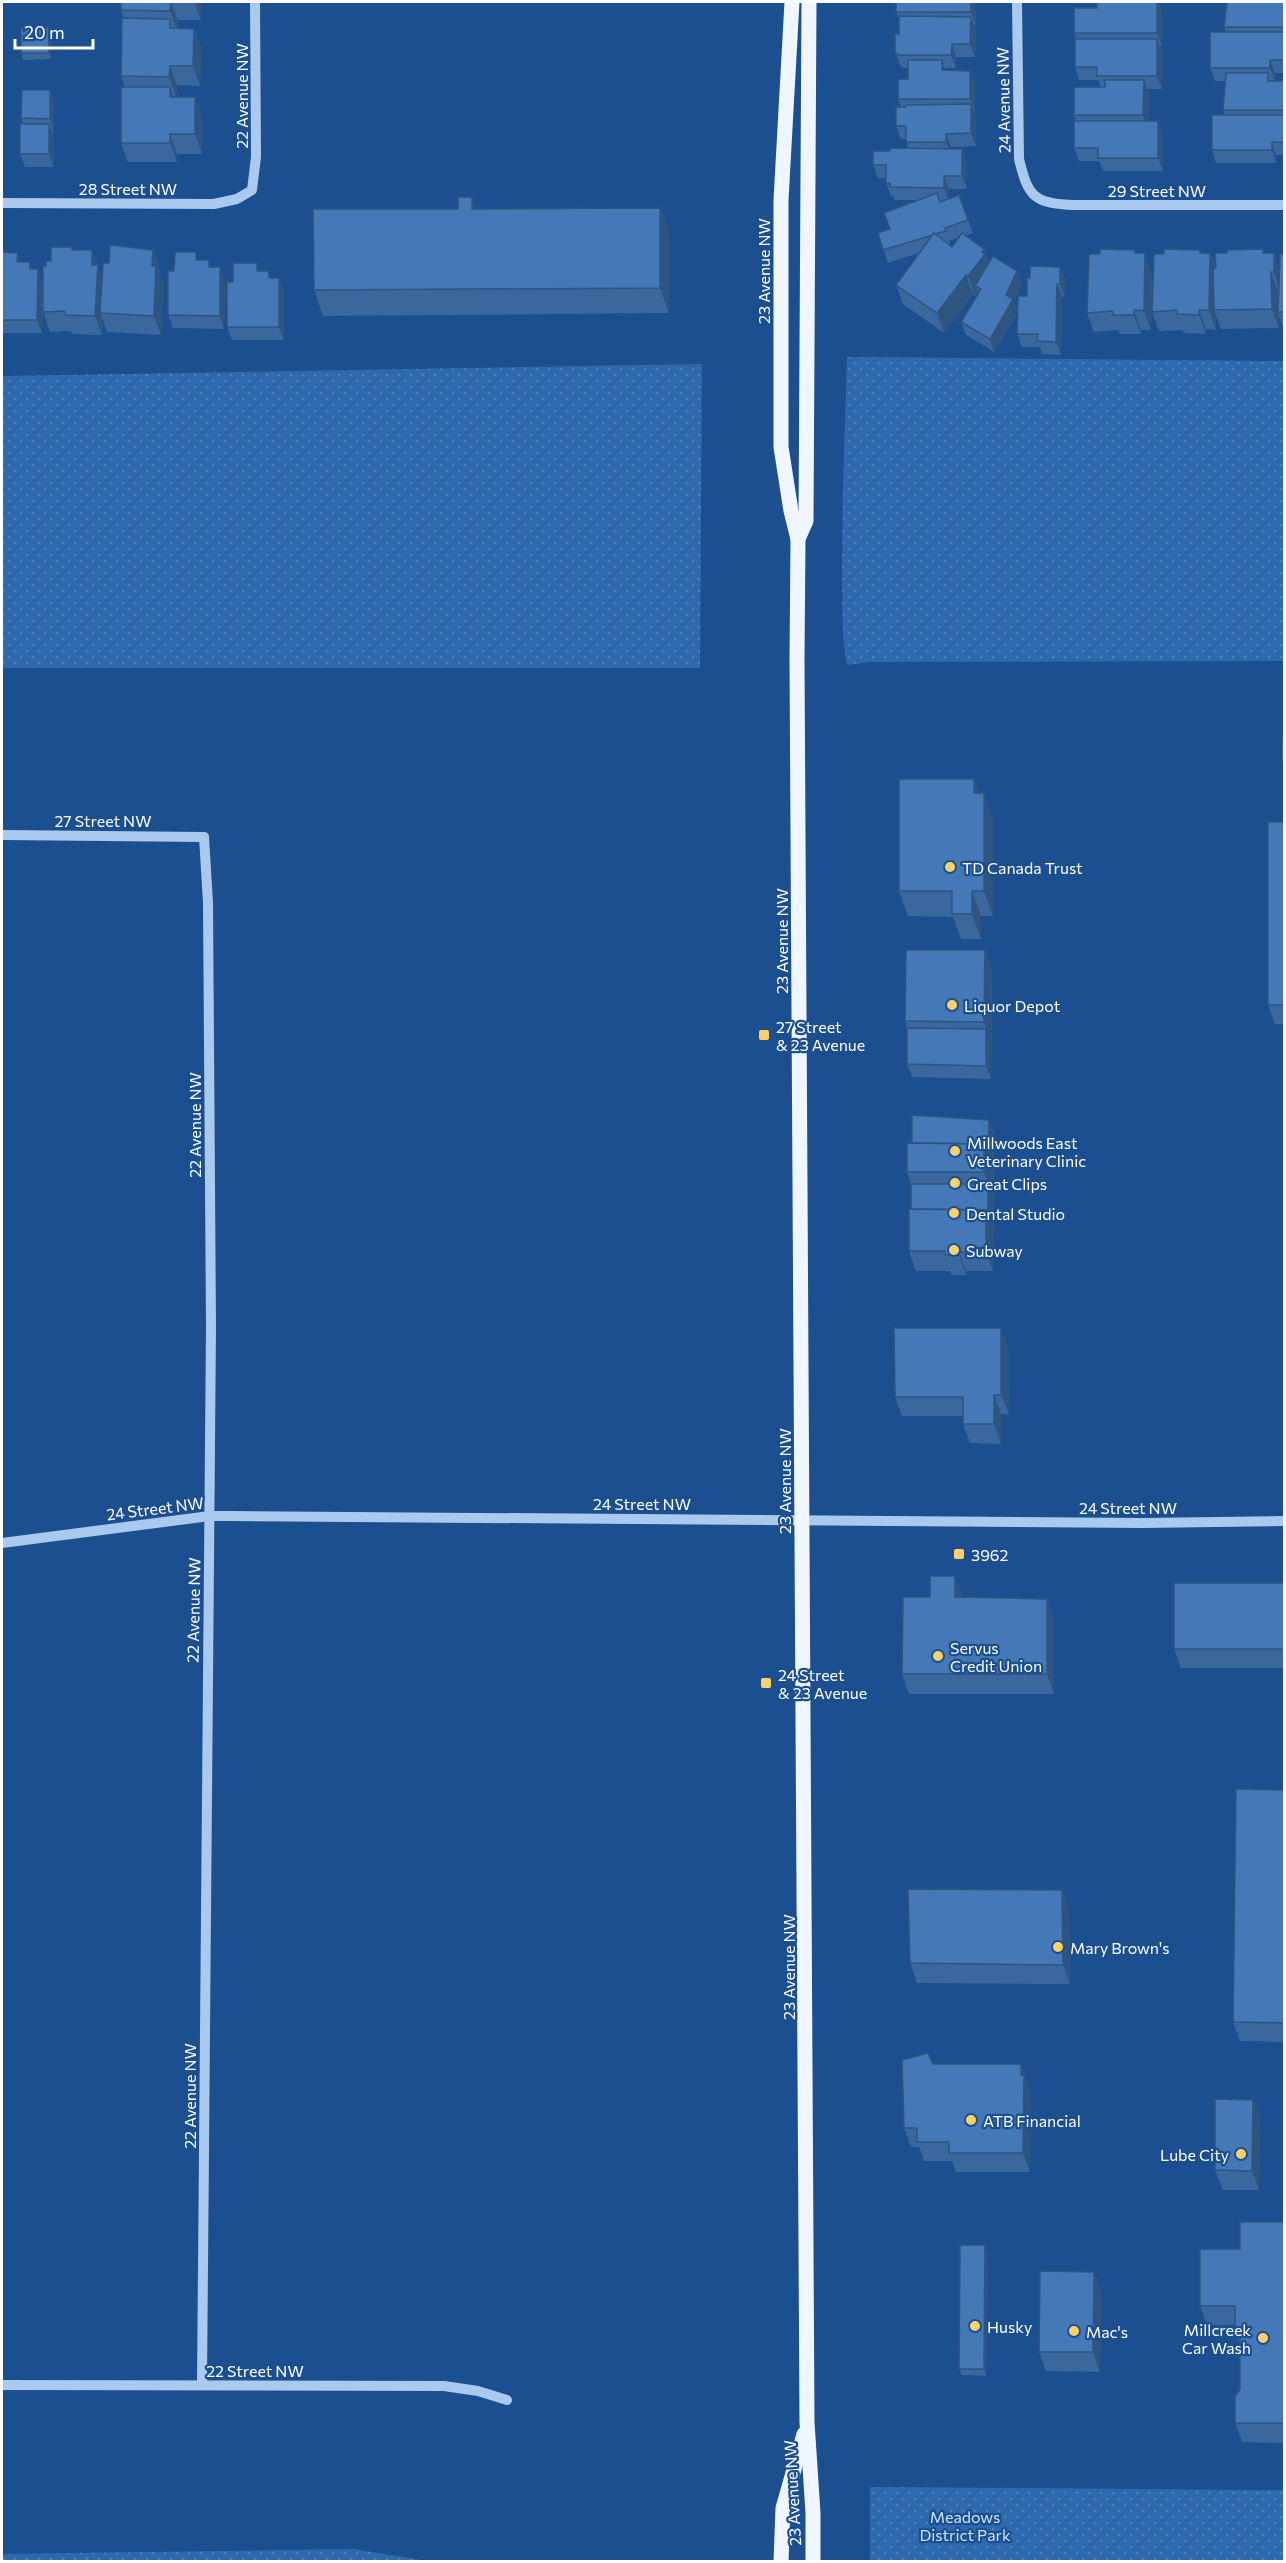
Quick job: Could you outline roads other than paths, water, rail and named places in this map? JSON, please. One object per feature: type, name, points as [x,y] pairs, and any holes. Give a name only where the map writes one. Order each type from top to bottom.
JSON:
[{"type":"main road","name":"23 Avenue NW","points":[[792,2],[781,200],[781,447],[791,512],[798,539],[807,2422],[813,2513],[813,2562]]},
{"type":"main road","name":"23 Avenue NW","points":[[798,539],[806,521],[809,2]]},
{"type":"main road","name":"23 Avenue NW","points":[[781,2562],[783,2508],[807,2422]]},
{"type":"street","name":"22 Avenue NW","points":[[252,190],[256,157],[255,2]]},
{"type":"street","name":"24 Avenue NW","points":[[1017,2],[1019,159],[1025,183],[1031,195]]},
{"type":"street","name":"28 Street NW","points":[[2,203],[214,204],[237,199],[252,190]]},
{"type":"street","name":"29 Street NW","points":[[1031,195],[1044,202],[1072,205],[1284,205]]},
{"type":"street","name":"27 Street NW","points":[[2,835],[204,837]]},
{"type":"street","name":"22 Avenue NW","points":[[201,2384],[210,1516],[208,915],[204,837]]},
{"type":"street","name":"24 Street NW","points":[[2,1543],[210,1516],[802,1518],[1132,1523],[1284,1521]]},
{"type":"street","name":"22 Street NW","points":[[2,2385],[444,2386],[478,2391],[507,2400]]},
{"type":"place","name":"TD Canada Trust","points":[[950,867]]},
{"type":"place","name":"Liquor Depot","points":[[952,1005]]},
{"type":"place","name":"27 Street & 23 Avenue","points":[[764,1035]]},
{"type":"place","name":"Millwoods East Veterinary Clinic","points":[[955,1151]]},
{"type":"place","name":"Great Clips","points":[[955,1183]]},
{"type":"place","name":"Dental Studio","points":[[954,1213]]},
{"type":"place","name":"Subway","points":[[954,1250]]},
{"type":"place","name":"3962","points":[[959,1554]]},
{"type":"place","name":"Servus Credit Union","points":[[938,1656]]},
{"type":"place","name":"24 Street & 23 Avenue","points":[[766,1683]]},
{"type":"place","name":"Mary Brown's","points":[[1058,1947]]},
{"type":"place","name":"ATB Financial","points":[[971,2120]]},
{"type":"place","name":"Lube City","points":[[1241,2154]]},
{"type":"place","name":"Husky","points":[[975,2326]]},
{"type":"place","name":"Mac's","points":[[1074,2331]]},
{"type":"place","name":"Millcreek Car Wash","points":[[1263,2338]]},
{"type":"park label","name":"Meadows District Park","points":[[965,2525]]}]
